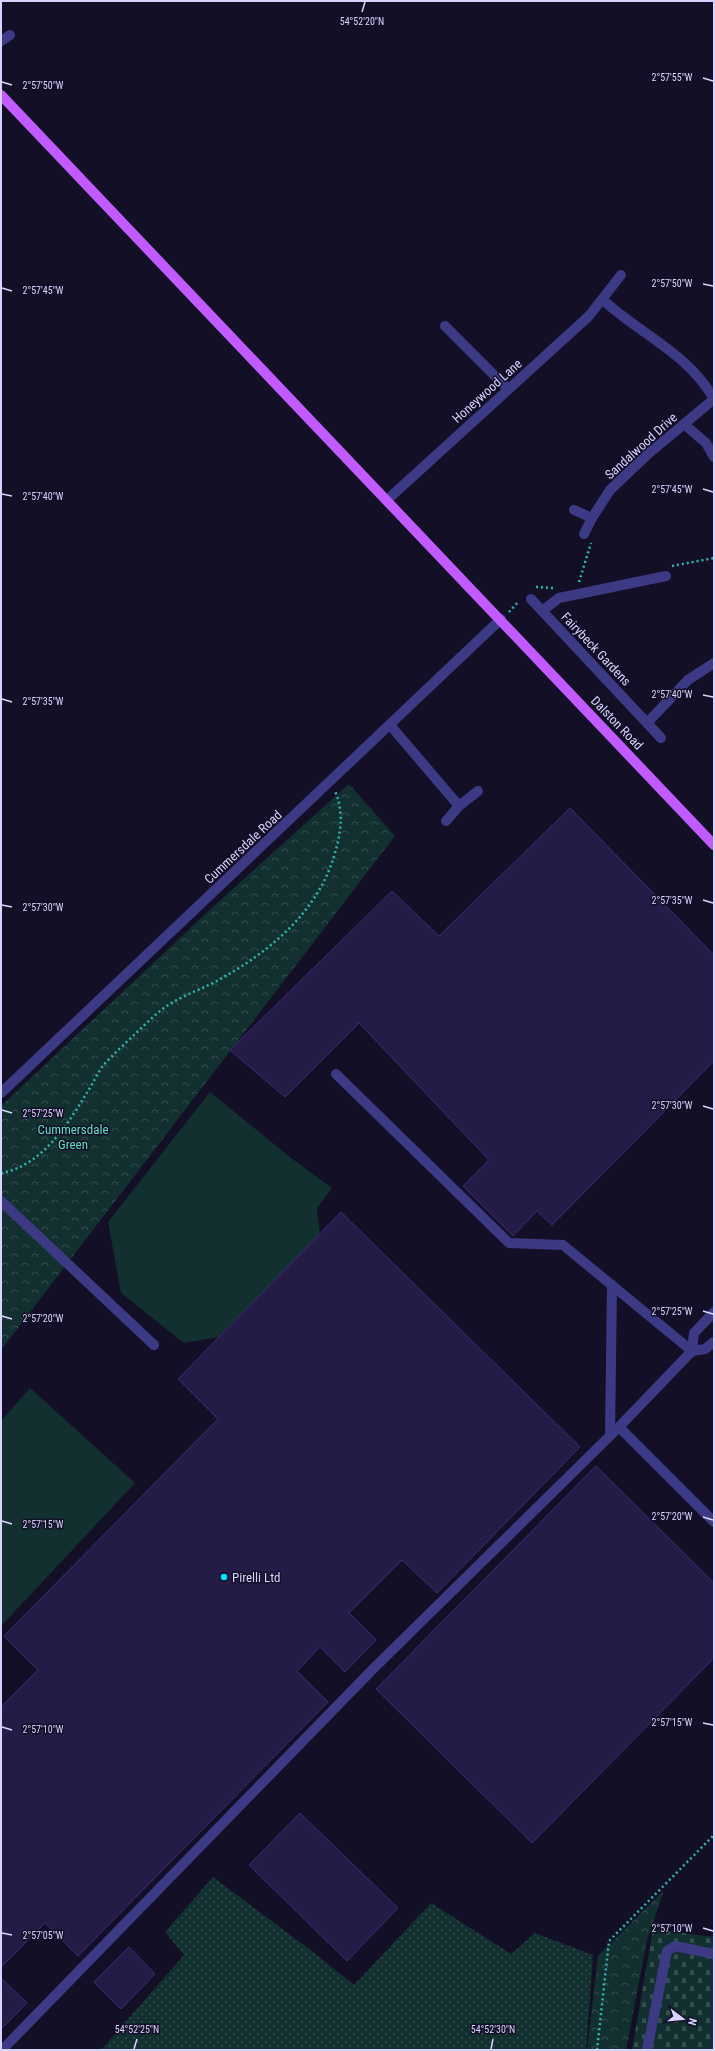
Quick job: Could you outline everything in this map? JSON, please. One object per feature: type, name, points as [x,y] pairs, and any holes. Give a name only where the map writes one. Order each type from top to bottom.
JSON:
[{"type":"main road","name":"Dalston Road","points":[[1,95],[501,619],[714,845]]},
{"type":"street","points":[[1,41],[10,35]]},
{"type":"street","name":"Honeywood Lane","points":[[387,500],[589,316],[621,275]]},
{"type":"street","points":[[603,300],[618,314],[677,355],[709,390],[714,399]]},
{"type":"street","points":[[445,326],[508,389]]},
{"type":"street","name":"Sandalwood Drive","points":[[584,534],[592,518],[610,490],[648,454],[714,399]]},
{"type":"street","points":[[684,424],[706,442],[714,457]]},
{"type":"street","points":[[574,510],[592,518]]},
{"type":"street","name":"Fairybeck Gardens","points":[[542,611],[559,598],[666,576]]},
{"type":"street","name":"Fairybeck Gardens","points":[[531,599],[661,738]]},
{"type":"street","name":"Cummersdale Road","points":[[1,1093],[501,619]]},
{"type":"street","points":[[647,722],[688,680],[714,663]]},
{"type":"street","points":[[390,725],[459,806]]},
{"type":"street","points":[[446,821],[459,806],[478,791]]},
{"type":"street","points":[[336,1074],[508,1244],[563,1244],[692,1351]]},
{"type":"street","points":[[1,1200],[154,1345]]},
{"type":"street","points":[[610,1435],[612,1285]]},
{"type":"street","points":[[692,1351],[694,1333],[714,1312]]},
{"type":"street","points":[[2,2050],[372,1669],[619,1427],[692,1351],[705,1349],[714,1342]]},
{"type":"street","points":[[619,1427],[714,1522]]},
{"type":"street","points":[[647,2050],[667,1951],[675,1946],[714,1954]]},
{"type":"path","points":[[579,583],[591,544],[584,534]]},
{"type":"path","points":[[1,1173],[17,1170],[53,1142],[88,1092],[101,1068],[155,1015],[174,1002],[200,990],[249,961],[275,942],[295,923],[314,899],[331,866],[338,844],[341,821],[338,798],[330,782]]},
{"type":"path","points":[[597,2050],[609,1941],[714,1835]]},
{"type":"green space","name":"Cummersdale Green","points":[[349,784],[395,836],[1,1350],[1,1106],[215,905]]},
{"type":"green space","points":[[210,1092],[291,1158],[332,1188],[317,1208],[320,1234],[219,1337],[184,1343],[121,1293],[108,1222]]},
{"type":"green space","points":[[30,1388],[135,1483],[1,1626],[1,1421]]},
{"type":"green space","points":[[213,1877],[313,1952],[354,1985],[431,1903],[511,1954],[535,1933],[593,1955],[586,2050],[101,2050],[184,1955],[165,1932]]},
{"type":"green space","points":[[664,1890],[647,1940],[626,2050],[587,2050],[598,1956]]},
{"type":"green space","points":[[653,1929],[714,1937],[714,2050],[632,2050]]},
{"type":"building","points":[[570,808],[714,955],[714,1061],[552,1225],[537,1211],[513,1236],[463,1186],[489,1160],[359,1023],[285,1097],[230,1050],[392,891],[439,936]]},
{"type":"building","name":"Pirelli Ltd","points":[[341,1212],[580,1447],[437,1593],[402,1560],[349,1613],[376,1640],[345,1672],[320,1647],[297,1671],[328,1702],[78,1956],[45,1923],[1,1967],[1,1707],[38,1670],[4,1636],[218,1419],[178,1379]]},
{"type":"building","points":[[596,1466],[714,1583],[714,1658],[532,1843],[376,1689]]},
{"type":"building","points":[[300,1813],[398,1908],[347,1961],[249,1865]]},
{"type":"building","points":[[129,1947],[155,1974],[121,2009],[94,1982]]},
{"type":"building","points":[[1,1978],[27,2003],[1,2029]]},
{"type":"place","name":"Pirelli Ltd","points":[[224,1577]]}]
